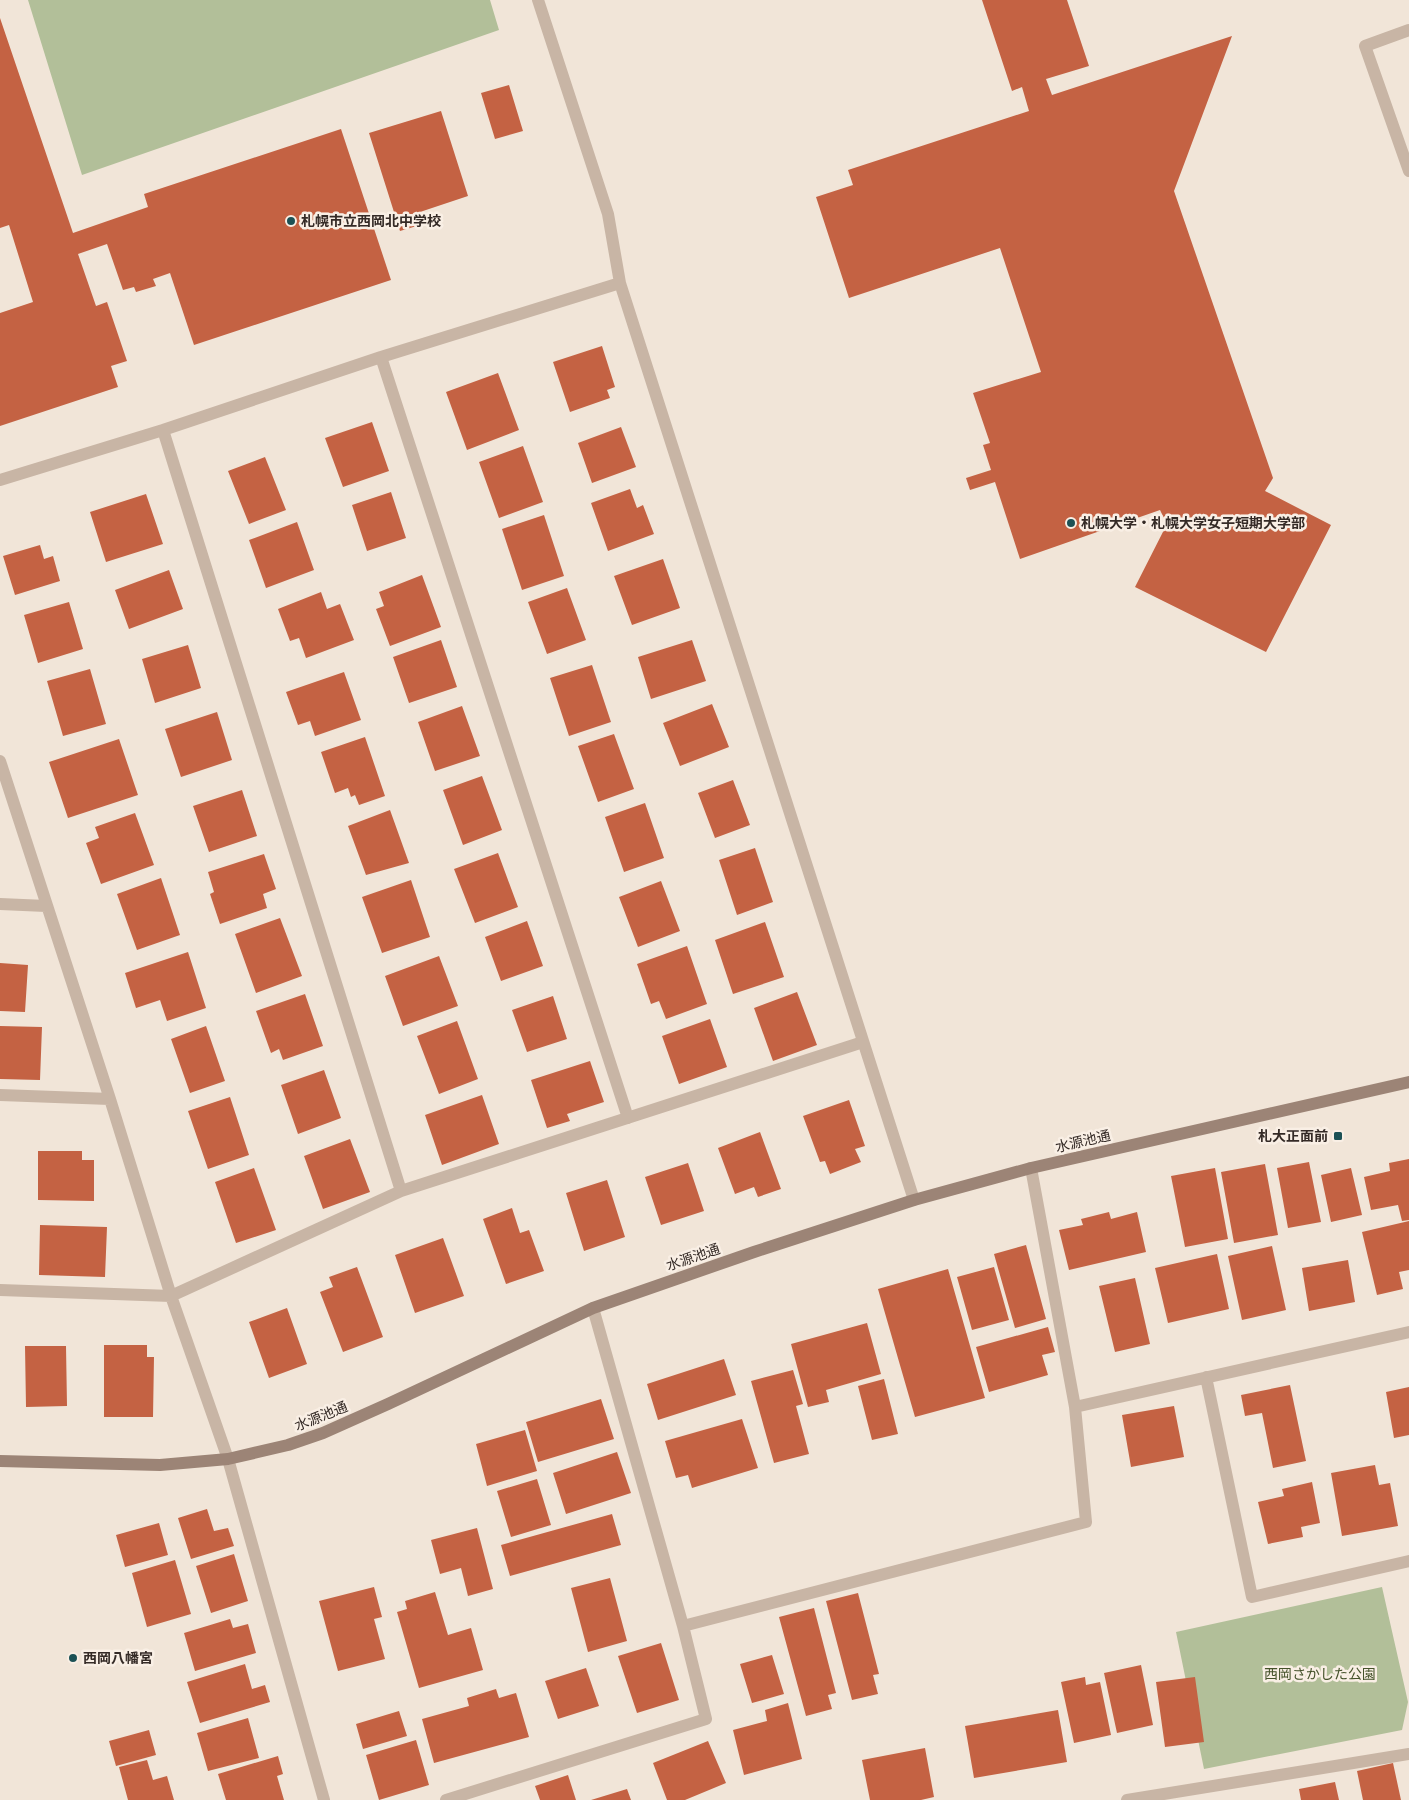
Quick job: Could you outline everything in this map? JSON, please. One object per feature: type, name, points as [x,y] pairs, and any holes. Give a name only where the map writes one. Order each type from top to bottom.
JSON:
[{"type":"street","points":[[538,0],[608,214],[620,283],[914,1200]]},
{"type":"street","points":[[1409,30],[1365,46],[1409,171]]},
{"type":"street","points":[[0,480],[163,430],[381,358],[620,283]]},
{"type":"street","points":[[381,358],[628,1118]]},
{"type":"street","points":[[163,430],[401,1191]]},
{"type":"street","points":[[0,761],[110,1099],[171,1296],[228,1459],[324,1800]]},
{"type":"street","points":[[0,904],[46,906]]},
{"type":"street","points":[[0,1290],[171,1296],[401,1191],[863,1042]]},
{"type":"street","name":"水源池通","points":[[0,1461],[160,1465],[228,1459],[288,1445],[323,1433],[593,1308],[754,1252],[914,1200],[1031,1168],[1409,1082]]},
{"type":"street","points":[[0,1095],[110,1099]]},
{"type":"street","points":[[683,1626],[1086,1522],[1075,1407],[1031,1168]]},
{"type":"street","points":[[446,1800],[706,1718],[683,1626],[593,1308]]},
{"type":"street","points":[[1075,1407],[1409,1332]]},
{"type":"street","points":[[1206,1377],[1252,1597],[1409,1561]]},
{"type":"street","points":[[1127,1800],[1409,1754]]},
{"type":"green space","points":[[28,0],[490,0],[499,30],[82,175]]},
{"type":"green space","name":"西岡さかした公園","points":[[1382,1587],[1408,1702],[1402,1730],[1204,1769],[1176,1632]]},
{"type":"building","points":[[982,0],[1067,0],[1089,66],[1046,79],[1052,95],[1232,36],[1174,191],[1273,478],[1265,491],[1331,525],[1266,652],[1135,587],[1167,524],[1160,510],[1020,559],[995,482],[970,490],[966,478],[991,470],[983,445],[990,443],[973,393],[1041,372],[1000,248],[849,298],[816,197],[853,185],[848,170],[1029,111],[1022,87],[1012,91]]},
{"type":"building","points":[[0,18],[73,233],[148,207],[144,194],[341,129],[391,280],[194,345],[170,273],[153,279],[156,286],[136,292],[134,287],[123,290],[107,244],[78,254],[96,306],[107,302],[127,361],[111,366],[118,387],[0,426],[0,313],[33,302],[9,225],[0,228]]},
{"type":"building","points":[[509,85],[523,131],[495,139],[481,93]]},
{"type":"building","points":[[441,111],[468,196],[417,213],[420,225],[400,231],[369,133]]},
{"type":"building","points":[[602,346],[615,387],[607,390],[610,398],[570,412],[553,362]]},
{"type":"building","points":[[498,373],[519,430],[467,450],[446,392]]},
{"type":"building","points":[[372,422],[389,471],[343,487],[325,438]]},
{"type":"building","points":[[621,427],[636,467],[592,483],[578,443]]},
{"type":"building","points":[[523,446],[543,502],[499,518],[479,462]]},
{"type":"building","points":[[265,457],[286,510],[249,524],[228,471]]},
{"type":"building","points":[[630,489],[637,508],[643,505],[654,534],[608,551],[591,503]]},
{"type":"building","points":[[391,492],[406,538],[367,551],[352,505]]},
{"type":"building","points":[[146,494],[163,544],[106,562],[90,512]]},
{"type":"building","points":[[544,515],[564,576],[522,590],[502,529]]},
{"type":"building","points":[[297,522],[314,570],[266,588],[249,540]]},
{"type":"building","points":[[40,545],[44,559],[53,556],[60,581],[15,595],[3,556]]},
{"type":"building","points":[[663,559],[680,608],[632,625],[614,576]]},
{"type":"building","points":[[169,570],[183,609],[129,629],[115,590]]},
{"type":"building","points":[[422,575],[441,627],[390,646],[376,609],[384,606],[379,592]]},
{"type":"building","points":[[567,588],[586,640],[547,654],[528,602]]},
{"type":"building","points":[[321,592],[327,609],[340,604],[354,640],[306,658],[299,638],[290,641],[278,609]]},
{"type":"building","points":[[69,602],[83,649],[38,663],[24,615]]},
{"type":"building","points":[[441,640],[457,687],[409,703],[393,657]]},
{"type":"building","points":[[692,640],[706,681],[651,699],[638,657]]},
{"type":"building","points":[[188,645],[201,688],[155,703],[142,659]]},
{"type":"building","points":[[592,665],[611,722],[569,736],[550,678]]},
{"type":"building","points":[[90,669],[106,724],[63,736],[47,681]]},
{"type":"building","points":[[344,672],[361,720],[315,736],[310,721],[298,725],[286,692]]},
{"type":"building","points":[[712,704],[729,747],[680,766],[663,723]]},
{"type":"building","points":[[462,706],[480,756],[435,771],[418,722]]},
{"type":"building","points":[[217,712],[232,760],[181,777],[165,729]]},
{"type":"building","points":[[614,734],[634,789],[598,802],[578,746]]},
{"type":"building","points":[[365,737],[385,796],[359,805],[355,795],[351,797],[348,788],[335,793],[321,752]]},
{"type":"building","points":[[119,739],[138,795],[68,818],[49,762]]},
{"type":"building","points":[[482,776],[502,830],[463,845],[443,790]]},
{"type":"building","points":[[733,780],[750,825],[715,838],[698,793]]},
{"type":"building","points":[[242,790],[257,836],[209,852],[193,806]]},
{"type":"building","points":[[645,803],[664,858],[624,872],[605,817]]},
{"type":"building","points":[[390,810],[409,863],[366,875],[348,826]]},
{"type":"building","points":[[135,813],[154,865],[101,884],[86,843],[99,838],[95,827]]},
{"type":"building","points":[[755,848],[773,902],[737,915],[719,860]]},
{"type":"building","points":[[498,853],[518,907],[475,923],[454,869]]},
{"type":"building","points":[[264,854],[276,889],[263,894],[267,908],[220,924],[210,894],[214,892],[208,872]]},
{"type":"building","points":[[161,878],[180,935],[137,950],[117,894]]},
{"type":"building","points":[[411,880],[430,937],[382,953],[362,897]]},
{"type":"building","points":[[661,881],[680,931],[638,947],[619,897]]},
{"type":"building","points":[[280,918],[302,976],[256,993],[235,934]]},
{"type":"building","points":[[527,921],[543,966],[501,981],[485,937]]},
{"type":"building","points":[[765,922],[784,977],[733,994],[715,940]]},
{"type":"building","points":[[687,946],[707,1004],[666,1019],[659,1001],[651,1004],[637,964]]},
{"type":"building","points":[[188,952],[206,1008],[167,1021],[160,1000],[136,1008],[125,973]]},
{"type":"building","points":[[439,956],[458,1006],[403,1026],[385,976]]},
{"type":"building","points":[[0,963],[28,965],[25,1012],[0,1011]]},
{"type":"building","points":[[797,992],[817,1045],[773,1061],[754,1008]]},
{"type":"building","points":[[305,994],[323,1046],[283,1060],[279,1049],[271,1053],[256,1011]]},
{"type":"building","points":[[553,996],[567,1039],[527,1052],[512,1010]]},
{"type":"building","points":[[710,1019],[727,1067],[679,1084],[662,1036]]},
{"type":"building","points":[[457,1021],[478,1079],[439,1094],[417,1036]]},
{"type":"building","points":[[0,1026],[42,1027],[40,1080],[0,1079]]},
{"type":"building","points":[[206,1026],[225,1081],[190,1093],[171,1039]]},
{"type":"building","points":[[590,1061],[604,1102],[567,1114],[570,1121],[547,1128],[531,1080]]},
{"type":"building","points":[[324,1070],[341,1118],[298,1134],[281,1085]]},
{"type":"building","points":[[482,1095],[499,1144],[442,1165],[425,1115]]},
{"type":"building","points":[[230,1097],[249,1155],[208,1169],[188,1111]]},
{"type":"building","points":[[849,1100],[865,1146],[855,1149],[861,1162],[830,1174],[825,1161],[820,1162],[803,1116]]},
{"type":"building","points":[[760,1132],[781,1189],[758,1197],[754,1187],[735,1194],[718,1148]]},
{"type":"building","points":[[350,1139],[370,1192],[323,1209],[304,1156]]},
{"type":"building","points":[[38,1151],[82,1151],[82,1160],[94,1160],[94,1201],[38,1200]]},
{"type":"building","points":[[1409,1159],[1409,1220],[1402,1221],[1398,1205],[1371,1210],[1364,1177],[1390,1171],[1389,1163]]},
{"type":"building","points":[[1309,1162],[1321,1222],[1288,1228],[1277,1168]]},
{"type":"building","points":[[688,1163],[704,1211],[661,1225],[645,1177]]},
{"type":"building","points":[[1265,1164],[1278,1235],[1234,1243],[1221,1172]]},
{"type":"building","points":[[254,1168],[276,1230],[236,1243],[215,1182]]},
{"type":"building","points":[[1215,1168],[1228,1239],[1185,1247],[1171,1176]]},
{"type":"building","points":[[1351,1168],[1362,1215],[1331,1222],[1321,1175]]},
{"type":"building","points":[[607,1180],[625,1237],[584,1251],[566,1193]]},
{"type":"building","points":[[512,1208],[520,1233],[529,1230],[544,1271],[506,1284],[483,1219]]},
{"type":"building","points":[[1109,1212],[1111,1219],[1137,1212],[1146,1252],[1069,1270],[1059,1230],[1083,1225],[1081,1219]]},
{"type":"building","points":[[1409,1221],[1409,1270],[1399,1272],[1403,1289],[1377,1295],[1362,1232]]},
{"type":"building","points":[[40,1225],[107,1227],[105,1277],[39,1275]]},
{"type":"building","points":[[443,1238],[464,1296],[415,1313],[395,1255]]},
{"type":"building","points":[[1026,1245],[1046,1319],[1015,1328],[994,1254]]},
{"type":"building","points":[[1272,1246],[1286,1310],[1242,1320],[1228,1256]]},
{"type":"building","points":[[1217,1254],[1229,1309],[1168,1323],[1155,1268]]},
{"type":"building","points":[[1348,1260],[1355,1302],[1309,1311],[1302,1268]]},
{"type":"building","points":[[357,1267],[383,1337],[343,1352],[320,1292],[333,1287],[329,1277]]},
{"type":"building","points":[[994,1267],[1009,1320],[972,1330],[957,1277]]},
{"type":"building","points":[[948,1269],[985,1398],[915,1417],[878,1289]]},
{"type":"building","points":[[1135,1278],[1150,1344],[1115,1352],[1099,1286]]},
{"type":"building","points":[[287,1308],[307,1364],[269,1378],[249,1322]]},
{"type":"building","points":[[867,1323],[881,1374],[826,1390],[829,1402],[808,1407],[791,1344]]},
{"type":"building","points":[[1048,1327],[1055,1352],[1042,1355],[1048,1375],[989,1392],[976,1347]]},
{"type":"building","points":[[104,1345],[147,1345],[147,1357],[154,1357],[153,1417],[104,1417]]},
{"type":"building","points":[[25,1346],[66,1346],[67,1406],[26,1407]]},
{"type":"building","points":[[724,1359],[736,1395],[658,1420],[647,1384]]},
{"type":"building","points":[[793,1370],[803,1404],[796,1406],[809,1454],[774,1463],[751,1381]]},
{"type":"building","points":[[884,1379],[898,1434],[872,1440],[858,1386]]},
{"type":"building","points":[[1290,1385],[1306,1461],[1273,1468],[1262,1413],[1245,1416],[1241,1395]]},
{"type":"building","points":[[1409,1387],[1409,1435],[1394,1438],[1386,1392]]},
{"type":"building","points":[[601,1399],[614,1439],[538,1462],[526,1422]]},
{"type":"building","points":[[1174,1406],[1184,1457],[1131,1467],[1122,1415]]},
{"type":"building","points":[[742,1419],[758,1468],[692,1488],[688,1475],[676,1478],[665,1441]]},
{"type":"building","points":[[525,1430],[537,1471],[487,1486],[476,1444]]},
{"type":"building","points":[[617,1452],[631,1493],[566,1514],[553,1473]]},
{"type":"building","points":[[1375,1465],[1379,1485],[1390,1483],[1398,1526],[1342,1536],[1331,1473]]},
{"type":"building","points":[[537,1479],[551,1525],[511,1537],[497,1491]]},
{"type":"building","points":[[1312,1482],[1320,1523],[1301,1527],[1303,1537],[1268,1544],[1258,1502],[1284,1496],[1282,1489]]},
{"type":"building","points":[[207,1509],[214,1531],[228,1528],[234,1546],[191,1559],[178,1518]]},
{"type":"building","points":[[612,1514],[621,1545],[510,1576],[501,1545]]},
{"type":"building","points":[[159,1523],[168,1555],[125,1567],[116,1535]]},
{"type":"building","points":[[477,1528],[493,1589],[468,1596],[461,1568],[440,1574],[431,1540]]},
{"type":"building","points":[[234,1554],[248,1601],[211,1613],[196,1566]]},
{"type":"building","points":[[175,1560],[191,1614],[147,1627],[132,1573]]},
{"type":"building","points":[[610,1578],[627,1641],[588,1652],[571,1588]]},
{"type":"building","points":[[374,1587],[382,1617],[374,1619],[385,1659],[338,1671],[319,1601]]},
{"type":"building","points":[[435,1592],[448,1635],[471,1628],[483,1670],[419,1688],[397,1612],[407,1609],[405,1601]]},
{"type":"building","points":[[858,1593],[879,1674],[873,1675],[878,1694],[852,1700],[826,1601]]},
{"type":"building","points":[[814,1608],[836,1693],[828,1695],[832,1709],[806,1716],[779,1617]]},
{"type":"building","points":[[230,1619],[233,1628],[248,1624],[256,1653],[195,1671],[184,1633]]},
{"type":"building","points":[[661,1643],[679,1700],[637,1713],[618,1656]]},
{"type":"building","points":[[772,1655],[784,1694],[752,1703],[740,1664]]},
{"type":"building","points":[[245,1664],[252,1689],[265,1685],[270,1702],[200,1723],[187,1682]]},
{"type":"building","points":[[1141,1665],[1153,1725],[1117,1733],[1104,1673]]},
{"type":"building","points":[[586,1668],[599,1706],[558,1719],[545,1681]]},
{"type":"building","points":[[1085,1677],[1086,1685],[1100,1682],[1111,1735],[1074,1743],[1061,1682]]},
{"type":"building","points":[[1195,1677],[1204,1742],[1165,1747],[1156,1682]]},
{"type":"building","points":[[496,1689],[499,1698],[516,1693],[529,1737],[434,1763],[422,1719],[469,1706],[467,1698]]},
{"type":"building","points":[[788,1703],[802,1759],[744,1775],[733,1730],[767,1721],[765,1710]]},
{"type":"building","points":[[1058,1710],[1067,1762],[974,1778],[965,1726]]},
{"type":"building","points":[[399,1711],[407,1736],[363,1749],[356,1724]]},
{"type":"building","points":[[248,1718],[259,1758],[208,1771],[197,1733]]},
{"type":"building","points":[[149,1730],[156,1755],[116,1766],[109,1741]]},
{"type":"building","points":[[416,1740],[429,1785],[379,1800],[366,1755]]},
{"type":"building","points":[[708,1741],[726,1783],[685,1800],[667,1800],[653,1763]]},
{"type":"building","points":[[925,1748],[934,1797],[921,1800],[870,1800],[862,1760]]},
{"type":"building","points":[[278,1756],[283,1774],[277,1776],[284,1800],[226,1800],[218,1774]]},
{"type":"building","points":[[147,1760],[153,1780],[167,1776],[174,1800],[128,1800],[119,1767]]},
{"type":"building","points":[[1393,1763],[1401,1800],[1363,1800],[1357,1771]]},
{"type":"building","points":[[568,1775],[576,1800],[540,1800],[535,1786]]},
{"type":"building","points":[[1335,1782],[1339,1800],[1301,1800],[1299,1789]]},
{"type":"building","points":[[627,1789],[631,1800],[591,1800]]},
{"type":"place","name":"札幌市立西岡北中学校","points":[[291,221]]},
{"type":"place","name":"札幌大学・札幌大学女子短期大学部","points":[[1071,523]]},
{"type":"place","name":"札大正面前","points":[[1338,1136]]},
{"type":"place","name":"西岡八幡宮","points":[[73,1658]]}]
